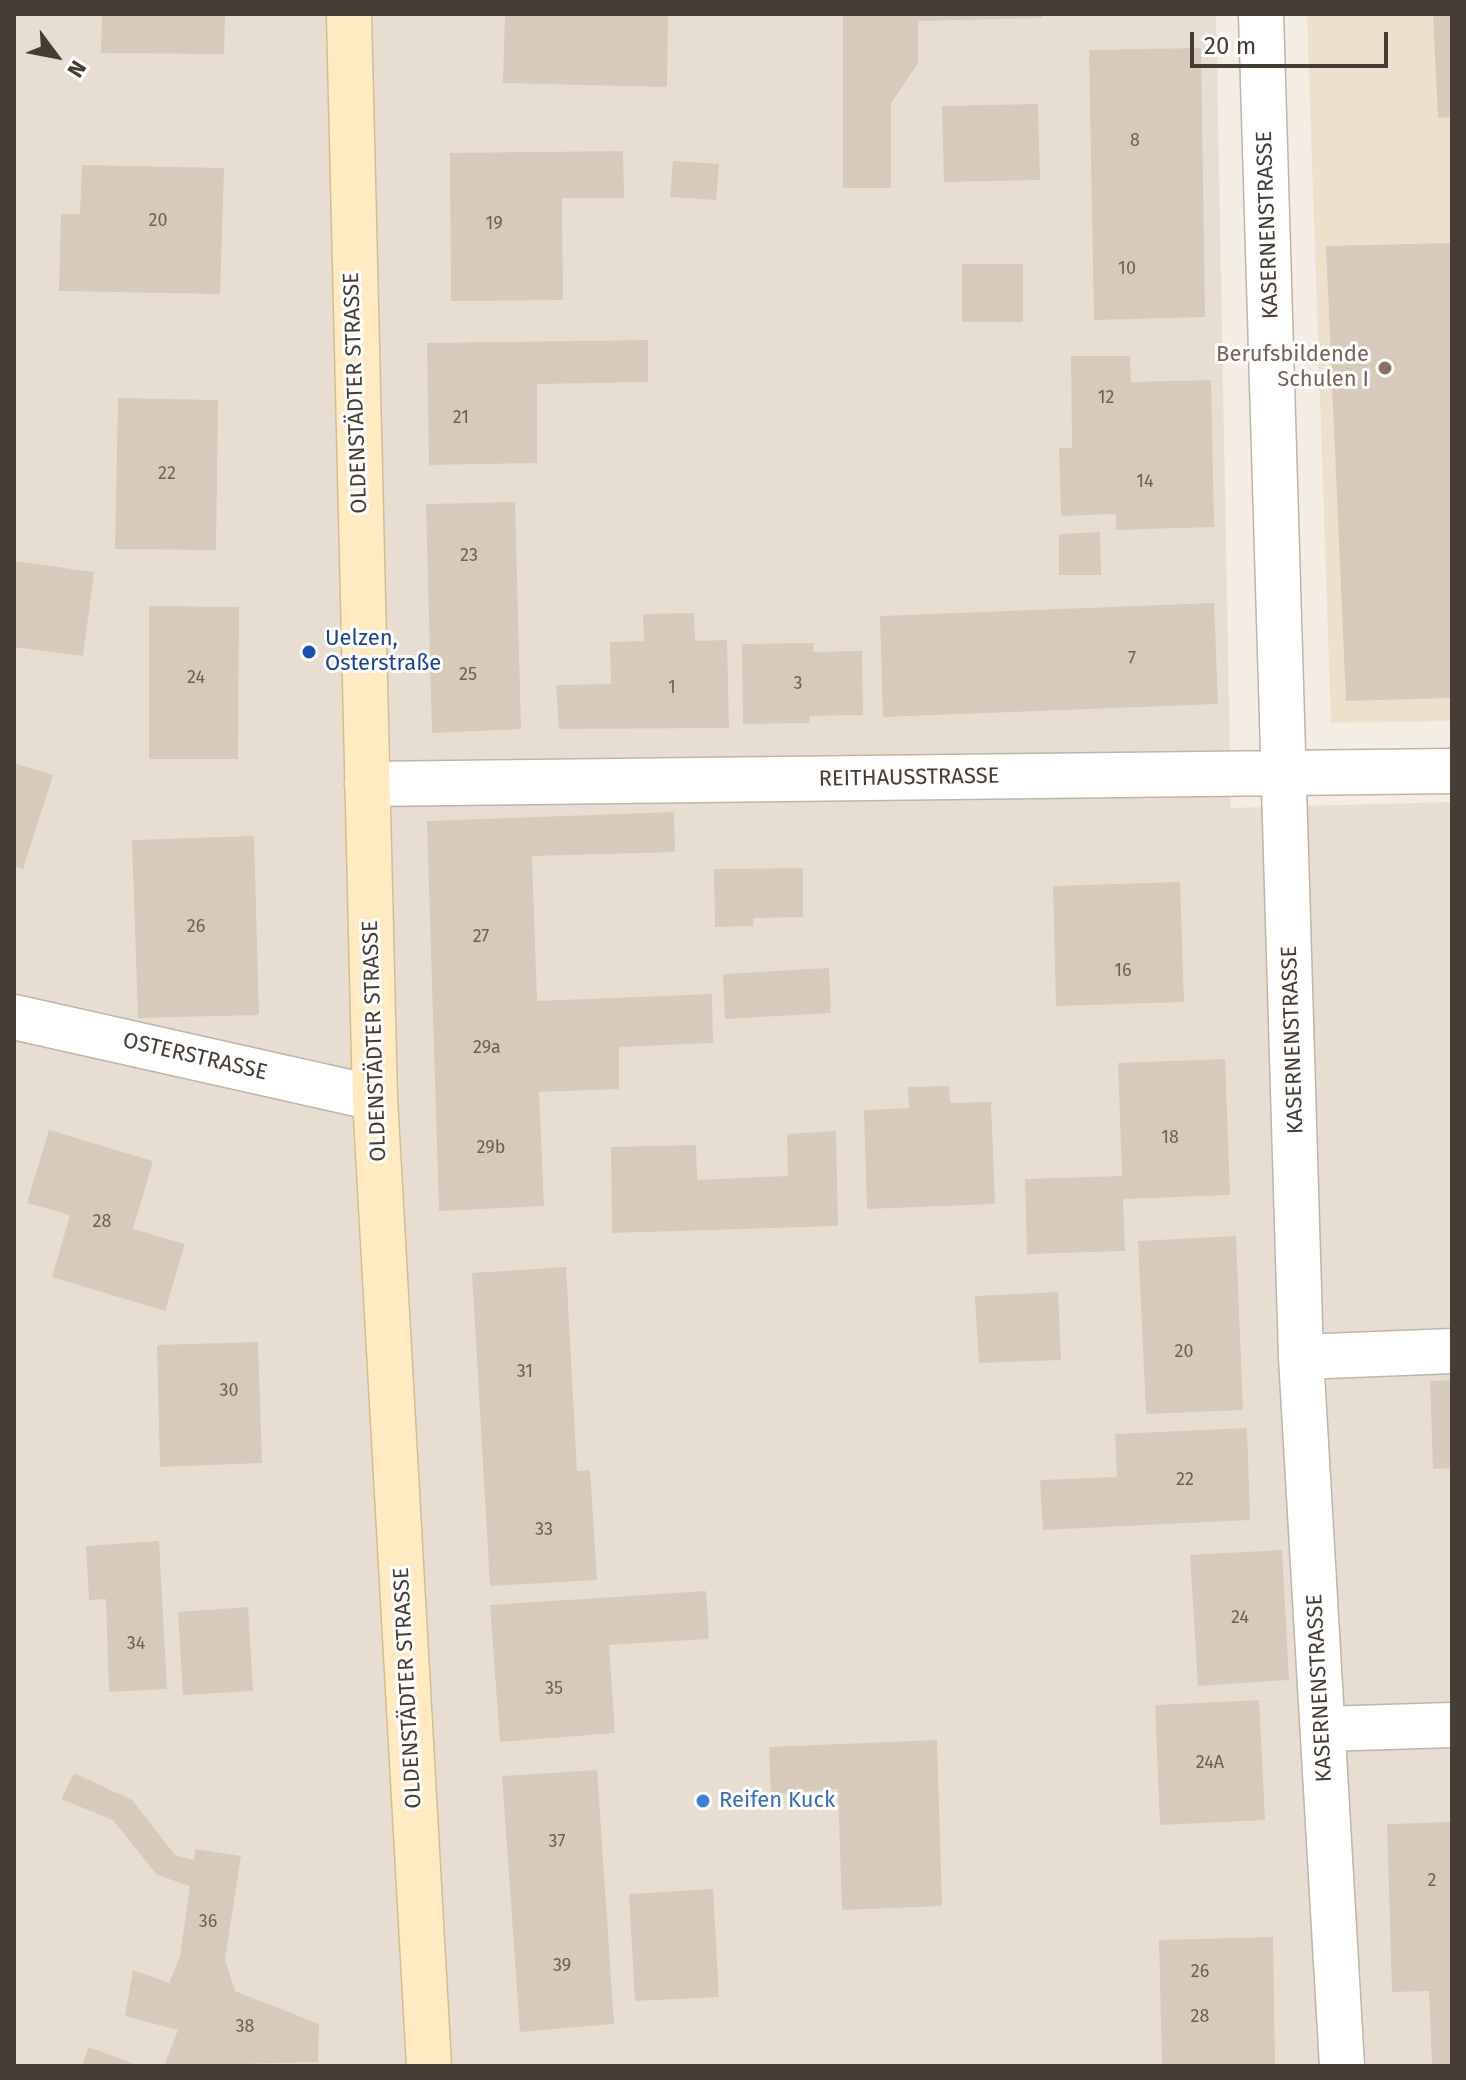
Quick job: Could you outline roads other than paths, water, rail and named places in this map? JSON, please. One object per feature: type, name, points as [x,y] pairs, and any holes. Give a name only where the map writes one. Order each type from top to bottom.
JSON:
[{"type":"street","name":"OLDENSTÄDTER STRASSE","points":[[349,14],[375,1098],[429,2066]]},
{"type":"street","name":"KASERNENSTRASSE","points":[[1261,14],[1301,1357],[1342,2066]]},
{"type":"street","name":"REITHAUSSTRASSE","points":[[367,784],[1452,771]]},
{"type":"street","name":"OSTERSTRASSE","points":[[14,1017],[375,1098]]},
{"type":"street","points":[[1301,1357],[1452,1351]]},
{"type":"street","points":[[1323,1729],[1452,1725]]},
{"type":"place","name":"Berufsbildende Schulen I","points":[[1385,368]]},
{"type":"place","name":"Uelzen, Osterstraße","points":[[309,652]]},
{"type":"place","name":"Reifen Kuck","points":[[703,1801]]}]
